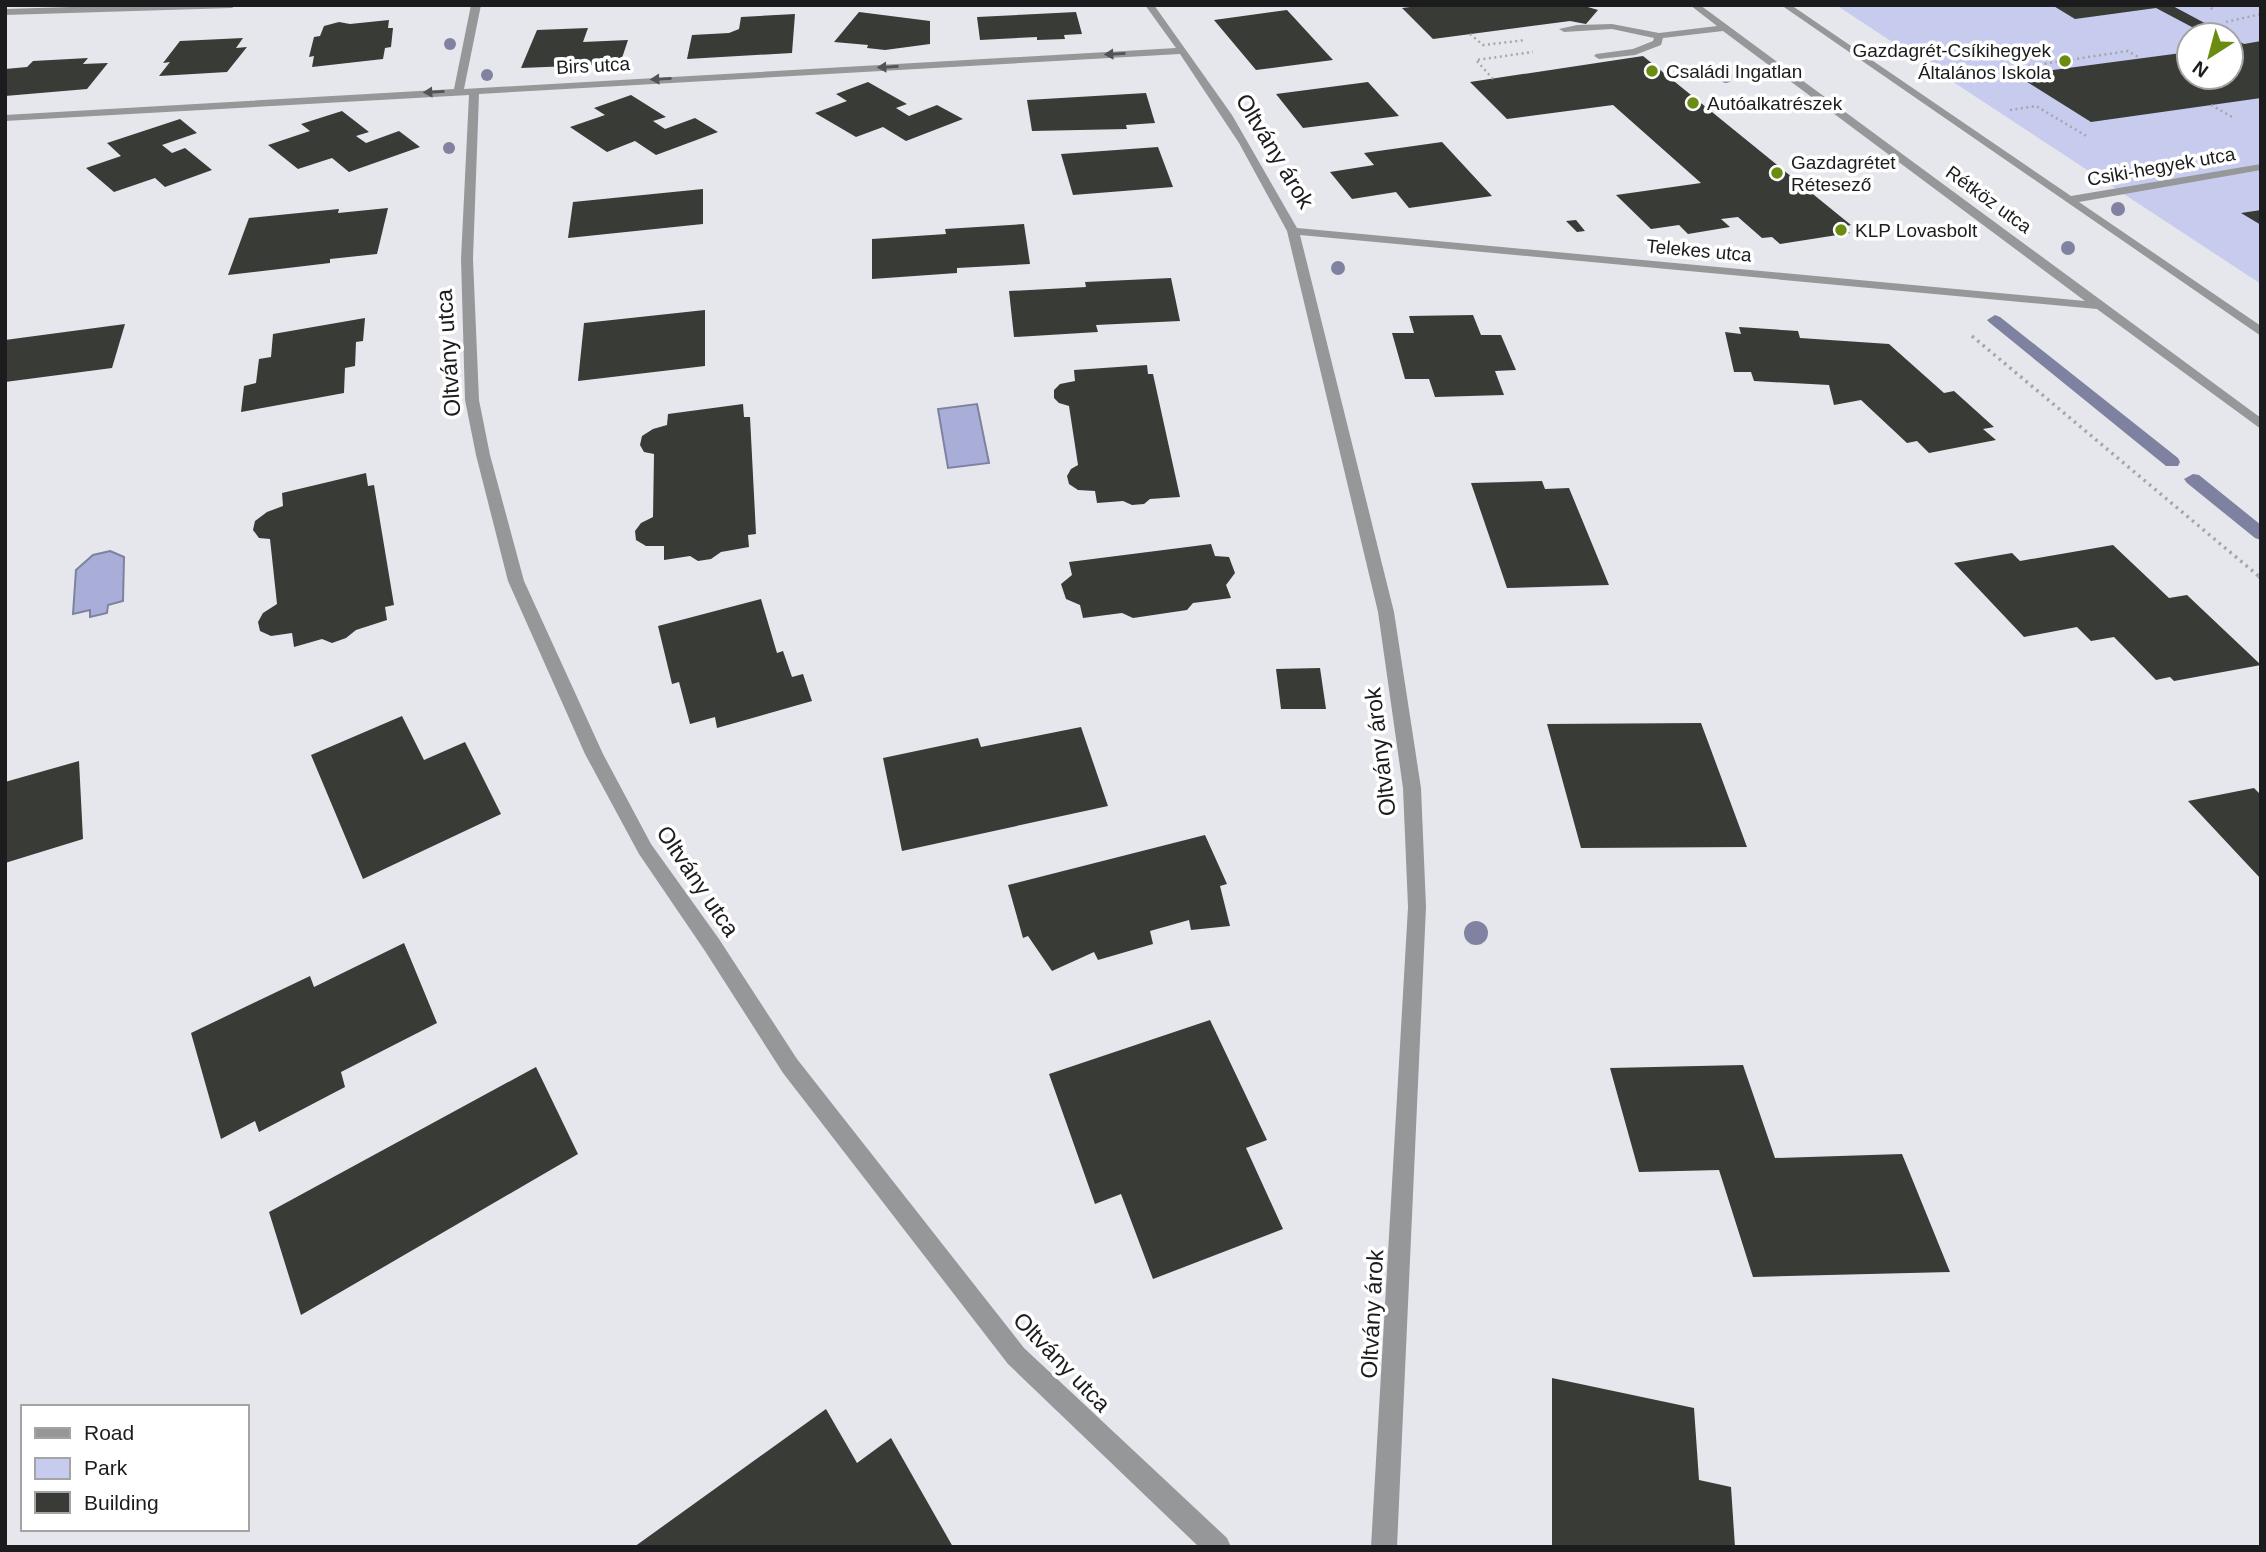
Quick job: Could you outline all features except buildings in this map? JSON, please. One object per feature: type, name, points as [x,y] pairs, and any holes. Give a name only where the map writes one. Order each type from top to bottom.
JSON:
[{"type":"street","points":[[5,12],[232,5]]},
{"type":"street","name":"Oltvány utca","points":[[476,5],[467,90],[468,350],[472,400],[483,455],[516,582],[594,754],[645,849],[712,945],[790,1066],[1016,1356],[1218,1547]]},
{"type":"street","name":"Oltvány árok","points":[[1149,5],[1183,51],[1269,182],[1293,231],[1386,612],[1412,788],[1417,907],[1384,1547]]},
{"type":"street","name":"Rétköz utca","points":[[1694,5],[2261,425]]},
{"type":"street","name":"Rétköz utca","points":[[1785,5],[2261,332]]},
{"type":"street","points":[[1564,29],[1592,25],[1627,26],[1659,36],[1726,28]]},
{"type":"street","points":[[1600,57],[1634,52],[1658,43],[1659,36]]},
{"type":"street","name":"Birs utca","points":[[5,118],[1183,51]]},
{"type":"street","name":"Csiki-hegyek utca","points":[[2068,200],[2261,167]]},
{"type":"street","name":"Telekes utca","points":[[1293,231],[2102,306]]},
{"type":"path","points":[[2206,5],[2214,10]]},
{"type":"path","points":[[2230,21],[2261,14]]},
{"type":"path","points":[[1964,76],[2128,51],[2140,58]]},
{"type":"path","points":[[2211,105],[2234,118]]},
{"type":"path","points":[[2009,110],[2036,106],[2088,137]]},
{"type":"path","points":[[1971,335],[2261,578]]},
{"type":"green space","points":[[1836,5],[2261,5],[2261,284]]},
{"type":"shaded area","points":[[977,404],[989,463],[948,468],[938,409]]},
{"type":"shaded area","points":[[110,551],[124,557],[123,601],[108,605],[107,613],[90,617],[90,610],[73,614],[76,570],[93,555]]},
{"type":"waterway","points":[[1995,320],[2172,462]]},
{"type":"waterway","points":[[2193,479],[2261,534]]},
{"type":"place","name":"Gazdagrét-Csíkihegyek Általános Iskola","points":[[2065,61]]},
{"type":"place","name":"Családi Ingatlan","points":[[1652,71]]},
{"type":"place","name":"Autóalkatrészek","points":[[1693,103]]},
{"type":"place","name":"Gazdagrétet Rétesező","points":[[1777,173]]},
{"type":"place","name":"KLP Lovasbolt","points":[[1841,230]]}]
